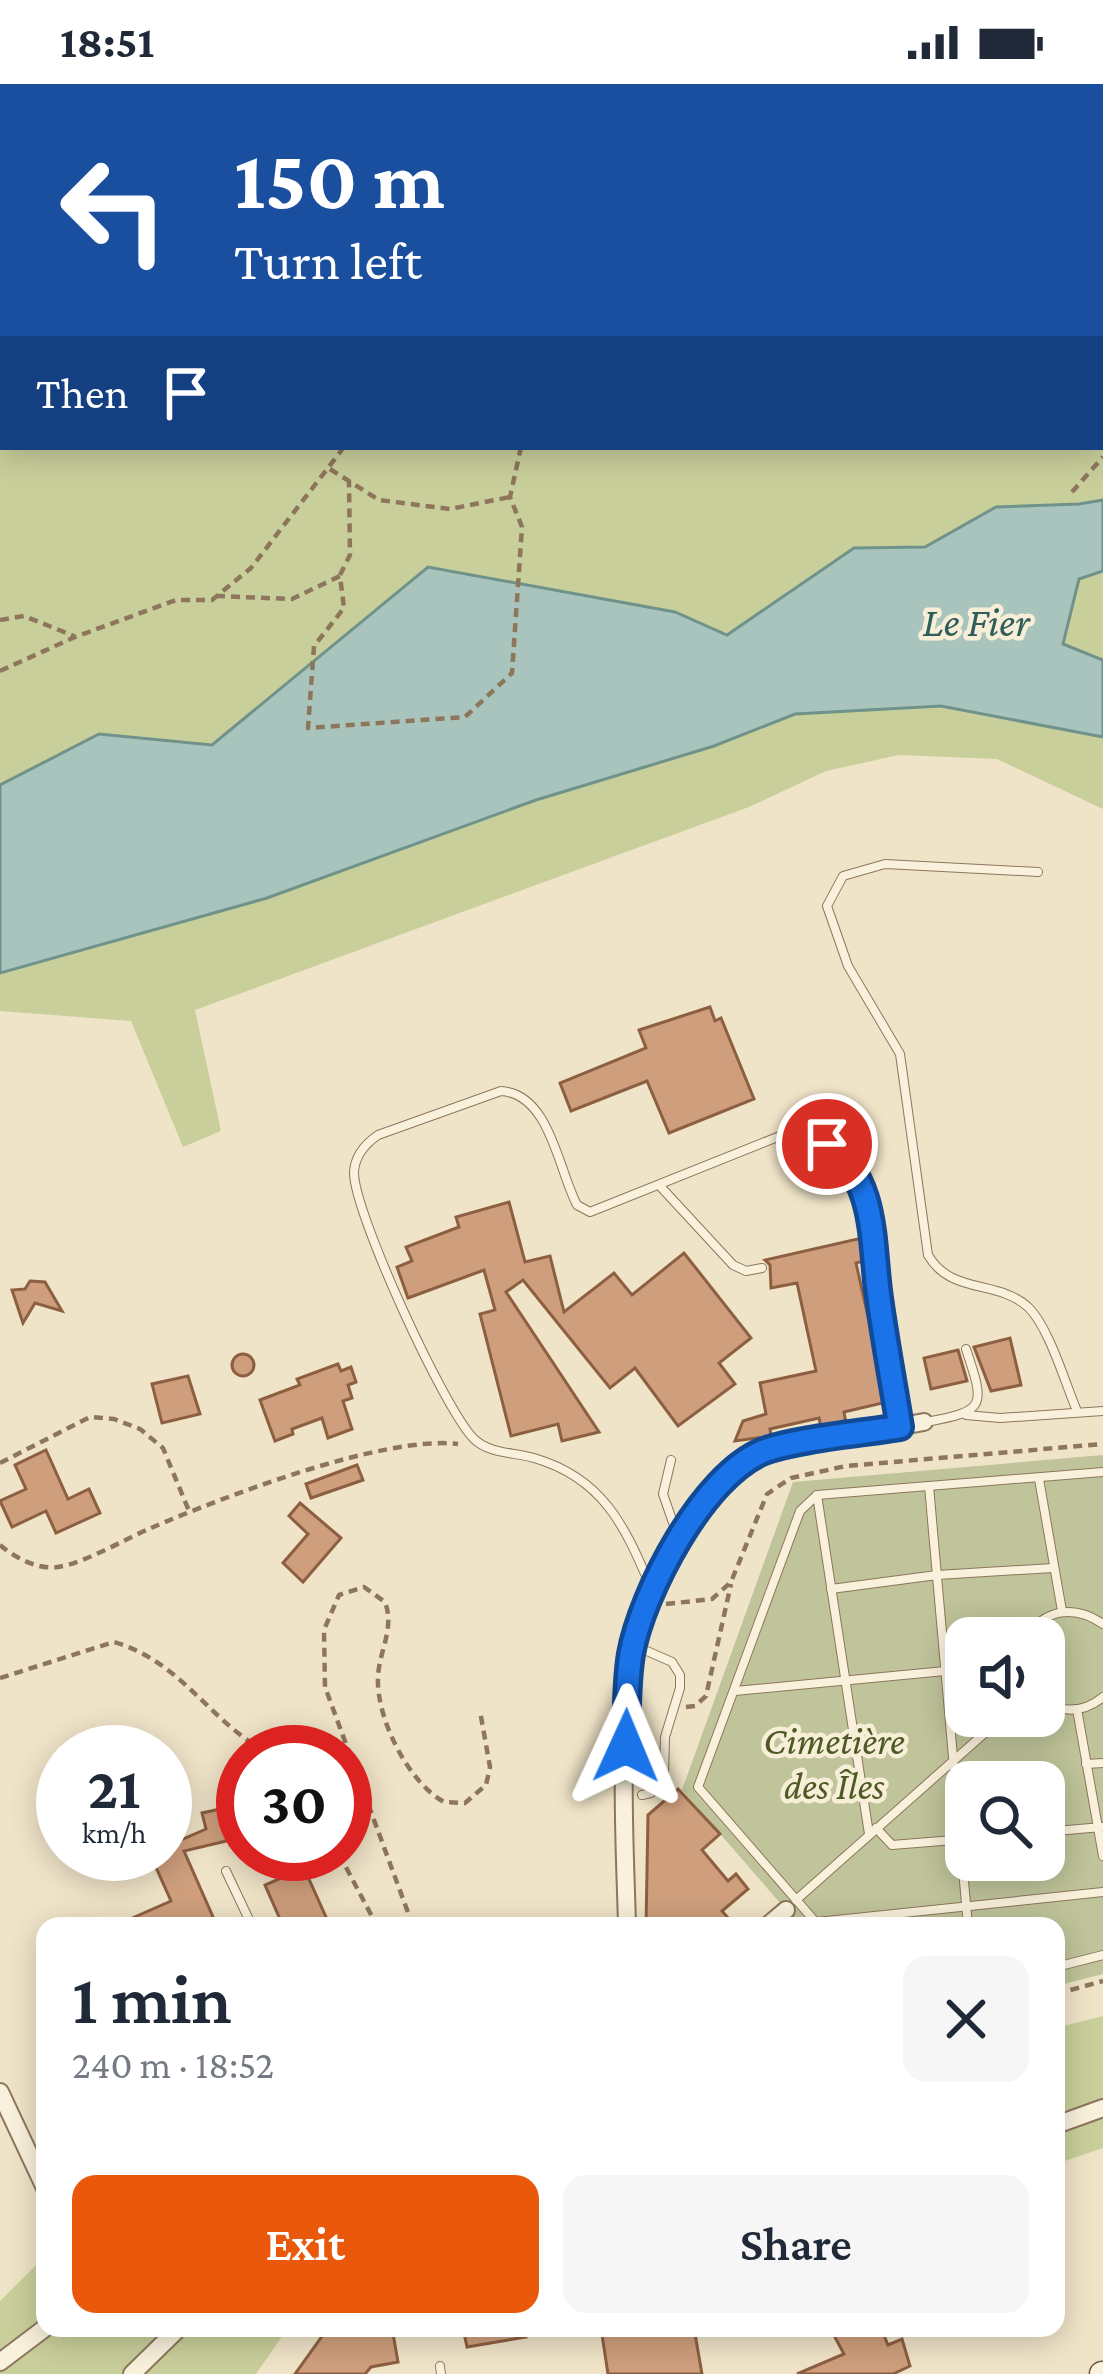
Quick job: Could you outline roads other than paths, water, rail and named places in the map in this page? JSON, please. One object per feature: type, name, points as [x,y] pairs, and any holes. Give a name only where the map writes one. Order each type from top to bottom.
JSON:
[{"type":"street","points":[[627,1917],[628,1681],[633,1645],[652,1589],[678,1538],[713,1493],[764,1451],[925,1422]]},
{"type":"street","points":[[777,1917],[791,1905]]},
{"type":"street","points":[[0,2092],[36,2169]]},
{"type":"street","points":[[1065,2122],[1103,2108]]},
{"type":"street","points":[[0,2362],[36,2335]]},
{"type":"street","points":[[132,2374],[170,2337]]},
{"type":"lane","points":[[1038,872],[885,864],[843,876],[827,906],[848,966],[900,1054],[928,1255],[958,1283],[1014,1298],[1030,1308],[1077,1412]]},
{"type":"lane","points":[[652,1589],[627,1531],[588,1486],[554,1465],[485,1447],[466,1430],[398,1302],[355,1180],[356,1162],[378,1135],[510,1091],[525,1096],[537,1109],[581,1209],[595,1211],[785,1134],[814,1138],[847,1161],[860,1184],[875,1235],[877,1284],[900,1427]]},
{"type":"lane","points":[[659,1185],[733,1265],[746,1271],[762,1268]]},
{"type":"lane","points":[[966,1349],[978,1398],[966,1415]]},
{"type":"lane","points":[[925,1422],[966,1415],[1000,1418],[1103,1411]]},
{"type":"lane","points":[[671,1460],[663,1494],[678,1538]]},
{"type":"lane","points":[[807,1917],[791,1905],[698,1787],[800,1510],[817,1495],[1103,1472]]},
{"type":"lane","points":[[1039,1480],[1062,1611]]},
{"type":"lane","points":[[734,1691],[945,1670],[929,1486]]},
{"type":"lane","points":[[817,1495],[872,1831],[892,1845],[945,1841]]},
{"type":"lane","points":[[831,1588],[1053,1568]]},
{"type":"lane","points":[[1050,1617],[1062,1611],[1091,1616],[1103,1624]]},
{"type":"lane","points":[[633,1645],[666,1657],[677,1669],[680,1688],[665,1737],[664,1772],[651,1793],[642,1795]]},
{"type":"lane","points":[[1065,1707],[1077,1709],[1103,1697]]},
{"type":"lane","points":[[1077,1709],[1103,1856]]},
{"type":"lane","points":[[954,1761],[981,1737]]},
{"type":"lane","points":[[1086,1764],[1103,1763]]},
{"type":"lane","points":[[791,1905],[945,1769]]},
{"type":"lane","points":[[1065,1830],[1101,1827]]},
{"type":"lane","points":[[231,1881],[248,1917]]},
{"type":"lane","points":[[965,1881],[967,1917]]},
{"type":"lane","points":[[875,1917],[1103,1892]]},
{"type":"lane","points":[[1065,1965],[1103,1955]]},
{"type":"water","name":"Le Fier","points":[[1103,500],[1103,571],[1079,579],[1063,644],[1103,660],[1103,737],[941,706],[795,714],[714,746],[536,800],[267,898],[0,973],[0,785],[99,734],[212,745],[428,567],[675,612],[727,635],[854,548],[925,547],[996,507]]},
{"type":"park label","name":"Cimetière des Îles","points":[[834,1762]]}]
